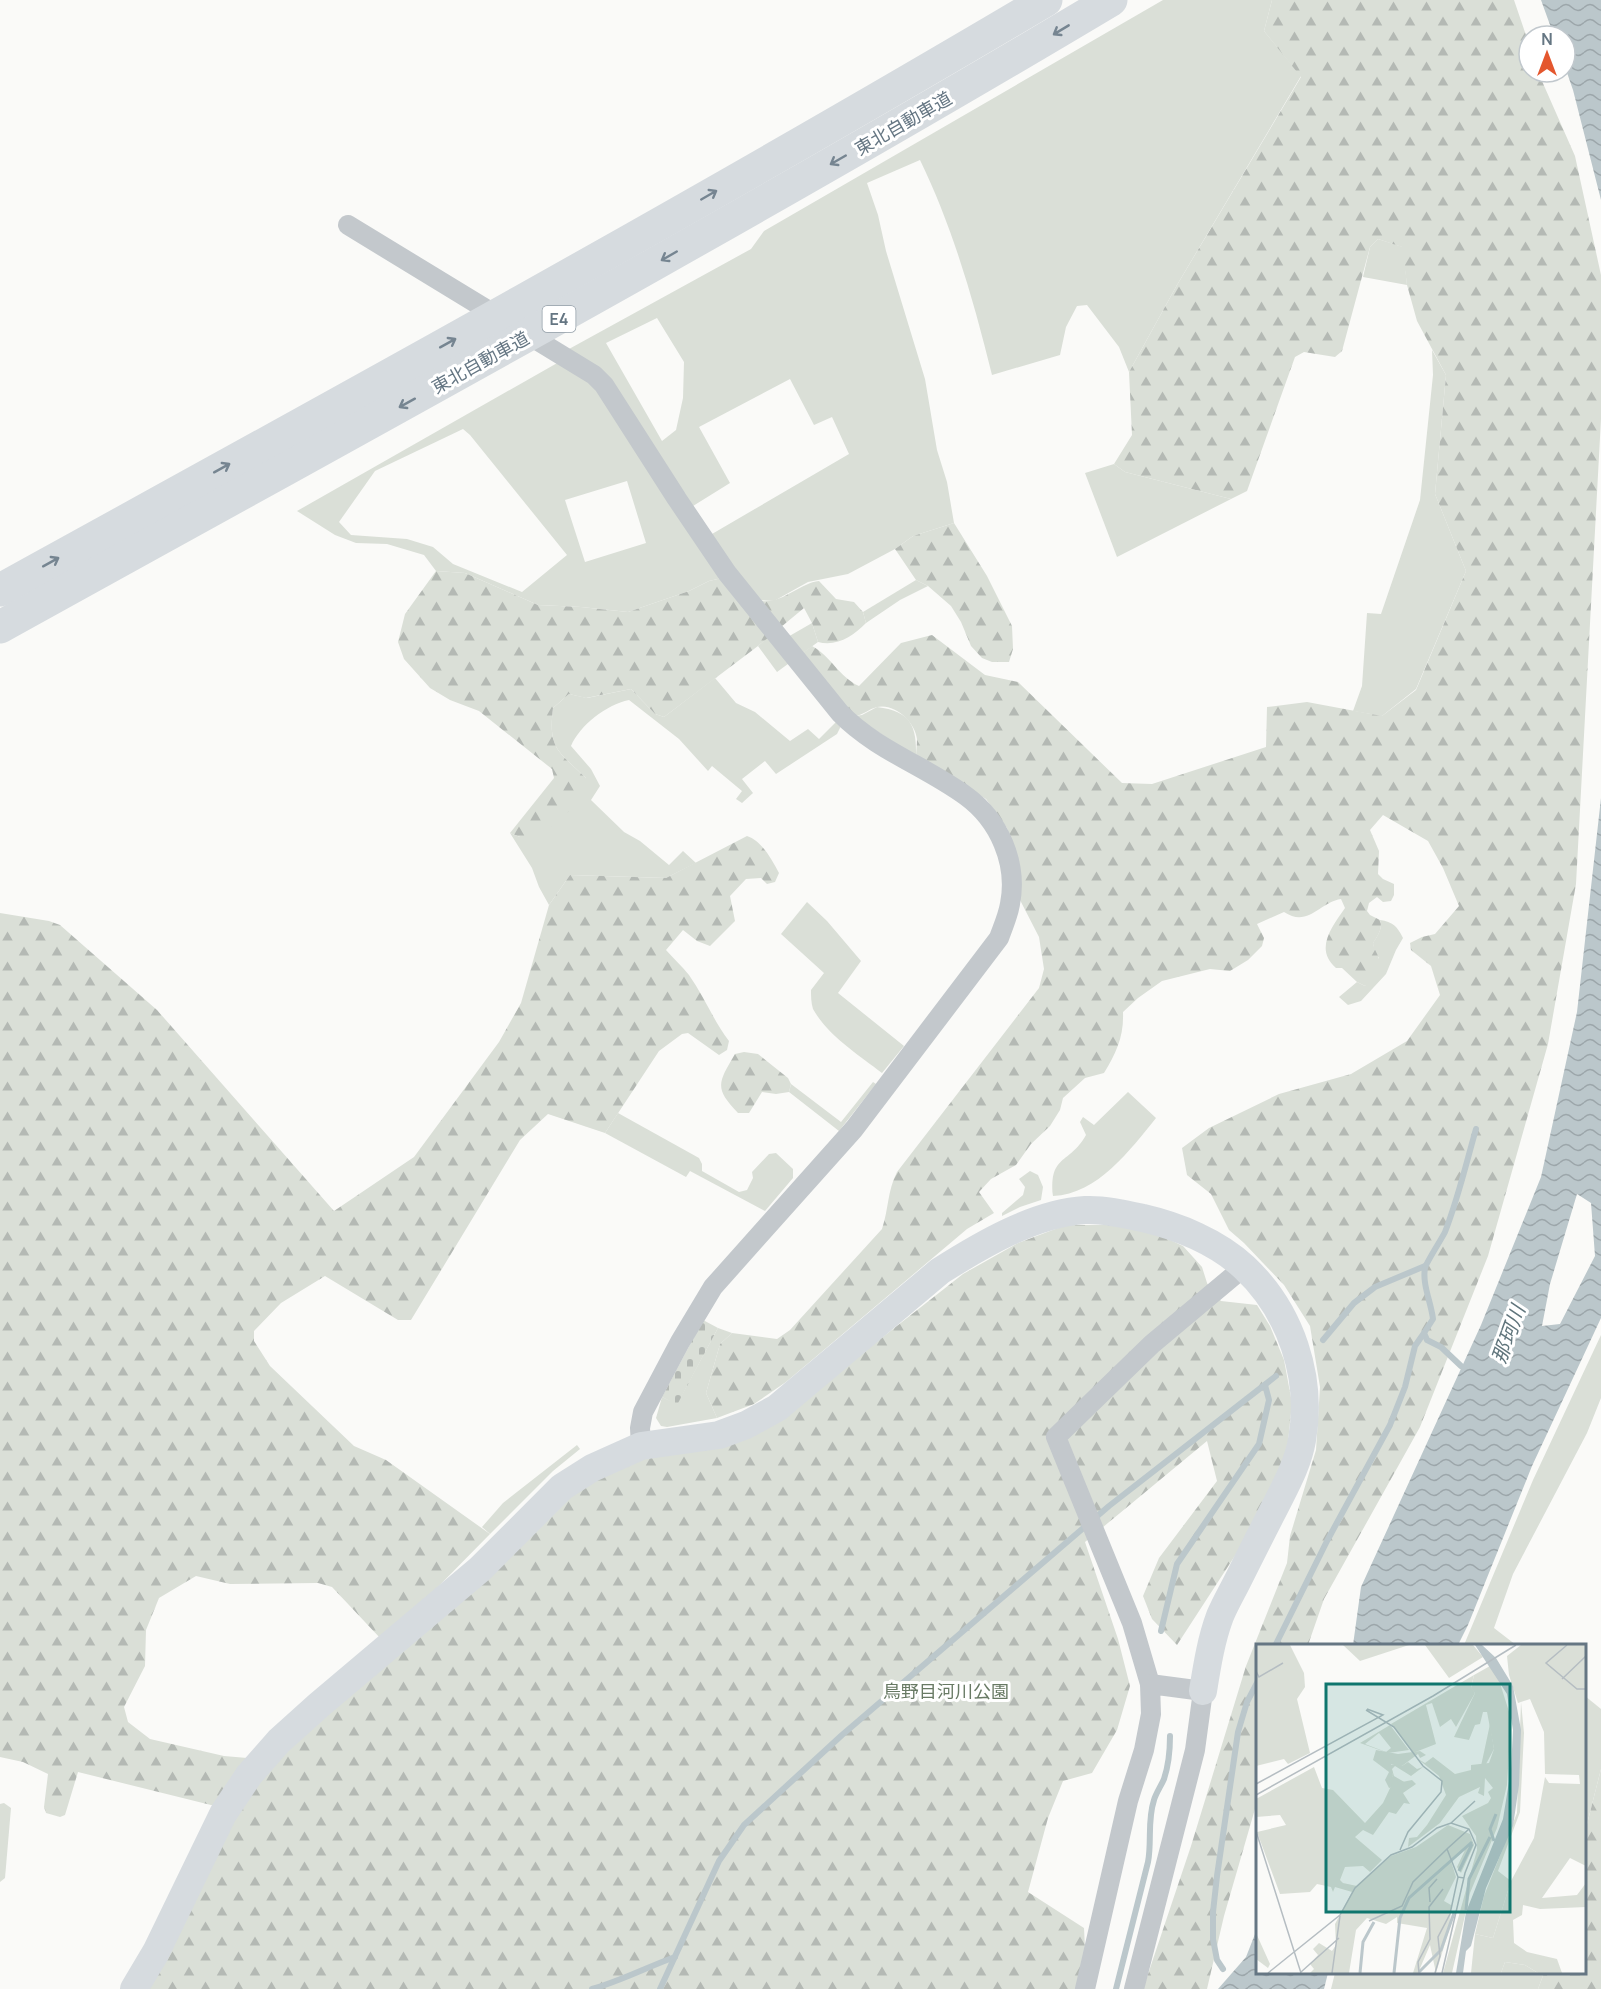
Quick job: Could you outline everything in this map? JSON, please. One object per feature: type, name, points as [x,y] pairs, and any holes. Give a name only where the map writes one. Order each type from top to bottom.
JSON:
[{"type":"highway","name":"東北自動車道","points":[[0,590],[497,316],[917,77],[1046,0]]},
{"type":"highway","name":"東北自動車道","points":[[0,627],[520,340],[934,105],[1111,0]]},
{"type":"street","points":[[348,225],[594,375],[604,385],[726,573],[840,713],[871,740],[966,796],[986,813],[1003,841],[1011,870],[1011,902],[999,938],[855,1129],[713,1287],[680,1341],[643,1412],[640,1428],[641,1446]]},
{"type":"street","points":[[134,1989],[156,1952],[224,1814],[249,1775],[279,1741],[319,1705],[480,1569],[562,1487],[592,1468],[641,1446],[719,1435],[746,1425],[777,1408],[940,1271],[969,1252],[1048,1217],[1085,1210],[1129,1215],[1169,1224],[1212,1244],[1244,1267],[1270,1298],[1289,1330],[1300,1359],[1305,1400],[1302,1440],[1293,1472],[1221,1615],[1211,1645],[1195,1750],[1134,1989]]},
{"type":"street","points":[[1085,1989],[1128,1801],[1144,1750],[1151,1714],[1150,1684],[1132,1623],[1056,1437],[1152,1344],[1244,1267]]},
{"type":"street","points":[[1150,1684],[1203,1691]]},
{"type":"green space","points":[[1163,0],[1272,0],[1264,31],[1301,76],[1177,285],[1129,372],[1119,347],[1087,305],[1077,306],[1066,327],[1060,355],[992,375],[962,266],[943,212],[920,160],[867,183],[925,379],[937,450],[947,482],[954,523],[913,536],[895,549],[848,574],[808,582],[774,601],[758,600],[569,349],[751,249],[764,231]],"holes":[[[657,318],[684,362],[683,398],[676,430],[662,441],[606,343]],[[790,379],[814,425],[832,417],[849,454],[712,534],[693,506],[730,483],[699,427]]]},
{"type":"green space","points":[[1272,0],[1514,0],[1522,24],[1517,24],[1517,84],[1543,84],[1575,156],[1601,275],[1601,419],[1576,884],[1548,1044],[1488,1256],[1420,1427],[1324,1599],[1308,1644],[1256,1644],[1256,1805],[1224,1916],[1207,1989],[1143,1989],[1191,1846],[1246,1666],[1287,1563],[1290,1536],[1316,1450],[1320,1387],[1310,1326],[1284,1285],[1229,1230],[1211,1194],[1187,1175],[1182,1148],[1209,1128],[1279,1094],[1351,1074],[1407,1041],[1440,995],[1431,966],[1411,950],[1410,943],[1435,934],[1459,906],[1443,868],[1428,841],[1383,815],[1370,830],[1379,851],[1378,874],[1394,884],[1394,895],[1391,901],[1383,902],[1377,897],[1369,903],[1367,911],[1380,920],[1381,926],[1373,943],[1379,960],[1378,969],[1365,986],[1342,968],[1336,968],[1326,953],[1327,938],[1345,908],[1341,899],[1307,916],[1292,916],[1284,912],[1257,924],[1264,938],[1262,946],[1248,960],[1230,971],[1210,969],[1162,981],[1123,1012],[1118,1044],[1104,1073],[1085,1078],[1063,1098],[1060,1110],[1050,1126],[1031,1144],[1016,1165],[991,1179],[979,1192],[994,1213],[967,1229],[786,1382],[754,1404],[717,1418],[706,1393],[720,1344],[732,1333],[777,1339],[790,1330],[882,1229],[891,1186],[897,1172],[1039,988],[1044,969],[1039,937],[1020,900],[1018,869],[1007,828],[986,799],[916,758],[917,739],[912,726],[903,715],[891,708],[877,707],[855,716],[797,657],[812,646],[859,686],[901,643],[932,635],[985,675],[1018,682],[1122,783],[1152,784],[1266,747],[1267,707],[1307,702],[1382,716],[1416,690],[1466,571],[1435,494],[1446,375],[1417,321],[1407,285],[1402,247],[1378,239],[1370,247],[1342,351],[1335,357],[1304,352],[1295,357],[1247,491],[1231,499],[1125,472],[1114,464],[1132,435],[1129,372],[1177,285],[1301,77],[1264,31]]},
{"type":"green space","points":[[1378,239],[1403,247],[1407,285],[1363,277],[1370,247]]},
{"type":"green space","points":[[1432,350],[1446,375],[1435,494],[1466,571],[1416,689],[1382,716],[1353,711],[1362,686],[1367,613],[1381,614],[1420,500],[1433,375]]},
{"type":"green space","points":[[559,362],[595,384],[722,578],[628,612],[538,605],[465,573],[436,571],[424,555],[387,544],[356,543],[335,535],[297,511]],"holes":[[[463,429],[567,555],[522,592],[453,564],[433,547],[407,539],[351,535],[339,522],[375,471]],[[627,481],[646,543],[585,562],[565,500]]]},
{"type":"green space","points":[[1114,464],[1125,472],[1231,499],[1117,557],[1085,473]]},
{"type":"green space","points":[[954,523],[987,576],[1012,626],[1013,649],[1009,662],[992,662],[982,658],[971,646],[951,606],[928,586],[916,580],[895,549],[913,536]]},
{"type":"green space","points":[[436,571],[465,573],[538,605],[628,612],[722,578],[749,596],[766,601],[781,598],[819,581],[836,599],[854,602],[863,612],[866,623],[856,632],[838,642],[818,642],[804,608],[664,717],[655,714],[631,689],[586,698],[569,694],[553,708],[552,732],[562,755],[586,778],[582,800],[537,839],[520,837],[510,833],[554,778],[552,769],[479,711],[450,700],[430,688],[404,659],[398,642],[405,614]]},
{"type":"green space","points":[[916,580],[928,586],[900,600],[866,623],[863,612]]},
{"type":"green space","points":[[812,623],[818,642],[777,672],[758,646],[779,628],[786,638]]},
{"type":"green space","points":[[715,678],[736,703],[755,712],[790,741],[808,729],[819,739],[838,720],[841,726],[837,734],[776,774],[765,761],[742,779],[753,793],[742,803],[736,799],[742,791],[712,766],[708,771],[679,739],[629,700],[603,711],[587,724],[571,746],[591,769],[600,786],[591,800],[624,832],[640,841],[669,865],[683,851],[696,863],[666,878],[570,875],[549,905],[532,868],[510,833],[520,837],[586,778],[557,748],[552,732],[553,708],[569,694],[587,698],[631,689],[655,714],[664,717]]},
{"type":"green space","points":[[877,707],[898,712],[910,722],[915,737],[916,758],[855,716]]},
{"type":"green space","name":"鳥野目河川公園","points":[[747,836],[762,846],[773,862],[779,873],[775,882],[767,884],[761,878],[746,879],[730,896],[735,921],[710,946],[697,941],[683,930],[666,950],[694,983],[729,1041],[727,1050],[719,1055],[688,1033],[682,1034],[659,1051],[605,1133],[548,1114],[520,1140],[411,1320],[398,1320],[325,1276],[281,1303],[254,1331],[254,1341],[270,1366],[354,1446],[386,1460],[490,1534],[429,1596],[381,1639],[332,1587],[318,1583],[230,1584],[196,1576],[159,1598],[146,1630],[145,1666],[124,1707],[128,1722],[150,1739],[224,1756],[271,1760],[565,1498],[622,1461],[781,1417],[963,1274],[1018,1243],[1066,1225],[1115,1225],[1151,1231],[1183,1246],[1202,1267],[1208,1286],[1221,1301],[1257,1305],[1270,1326],[1284,1360],[1292,1403],[1288,1442],[1279,1481],[1240,1548],[1177,1645],[1152,1619],[1143,1596],[1159,1558],[1217,1481],[1207,1441],[1085,1542],[1118,1639],[1130,1686],[1117,1730],[1092,1773],[1063,1781],[1048,1818],[1028,1892],[1084,1928],[1087,1989],[146,1989],[231,1810],[78,1772],[65,1815],[60,1817],[46,1813],[44,1807],[48,1774],[23,1762],[0,1757],[0,913],[60,925],[157,1010],[334,1211],[414,1157],[499,1042],[521,1003],[549,905],[570,875],[666,878]]},
{"type":"green space","points":[[807,902],[827,921],[861,961],[838,993],[904,1046],[882,1073],[835,1036],[813,1009],[811,990],[824,973],[781,934]]},
{"type":"green space","points":[[1380,920],[1394,925],[1403,938],[1386,974],[1361,1001],[1348,1005],[1339,997],[1357,982],[1365,986],[1379,958],[1374,951],[1373,943],[1380,929]]},
{"type":"green space","points":[[744,1052],[758,1054],[788,1078],[791,1084],[789,1092],[776,1094],[762,1092],[749,1113],[738,1113],[725,1097],[721,1085],[735,1054]]},
{"type":"green space","points":[[873,1082],[876,1084],[839,1131],[789,1092],[791,1084],[841,1122]]},
{"type":"green space","points":[[1128,1092],[1156,1118],[1124,1156],[1099,1179],[1069,1193],[1053,1196],[1054,1173],[1057,1166],[1080,1145],[1086,1135],[1080,1122],[1083,1117],[1094,1125]]},
{"type":"green space","points":[[618,1113],[699,1158],[702,1171],[739,1192],[747,1190],[753,1178],[752,1172],[769,1154],[776,1153],[793,1169],[793,1178],[765,1211],[690,1171],[686,1177],[605,1133]]},
{"type":"green space","points":[[1030,1171],[1038,1175],[1043,1187],[1041,1200],[1002,1216],[1002,1213],[1023,1195],[1025,1187],[1019,1179]]},
{"type":"green space","points":[[703,1320],[718,1328],[677,1405],[662,1397]]},
{"type":"green space","points":[[718,1328],[732,1333],[720,1344],[706,1393],[717,1418],[667,1427],[661,1426],[656,1418],[662,1397],[677,1404]]},
{"type":"green space","points":[[1601,1335],[1601,1398],[1587,1433],[1513,1574],[1494,1628],[1515,1644],[1464,1644],[1533,1480]]},
{"type":"green space","points":[[577,1445],[580,1449],[553,1471],[490,1534],[482,1527],[503,1503]]},
{"type":"green space","points":[[1586,1697],[1601,1709],[1601,1769],[1586,1828]]},
{"type":"green space","points":[[1601,1769],[1601,1989],[1538,1989],[1544,1974],[1586,1974],[1586,1828]]},
{"type":"green space","points":[[4,1803],[11,1808],[5,1878],[0,1882],[0,1804]]},
{"type":"green space","points":[[1335,1974],[1544,1974],[1538,1989],[1331,1989]]},
{"type":"water","points":[[1541,0],[1601,0],[1601,200],[1571,84],[1577,84],[1577,24],[1550,24]]},
{"type":"water","name":"那珂川","points":[[1601,798],[1601,1318],[1532,1466],[1458,1644],[1353,1644],[1361,1587],[1481,1325],[1541,1177],[1577,1012]],"holes":[[[1577,1194],[1591,1203],[1595,1256],[1560,1324],[1542,1326],[1550,1284]]]},
{"type":"water","points":[[1256,1932],[1256,1974],[1328,1974],[1324,1989],[1218,1989],[1246,1957]]},
{"type":"waterway","points":[[1461,1366],[1441,1347],[1427,1340],[1424,1333],[1433,1319],[1424,1274],[1426,1265],[1450,1220],[1476,1129]]},
{"type":"waterway","points":[[1323,1340],[1354,1303],[1375,1287],[1425,1266]]},
{"type":"waterway","points":[[1276,1644],[1327,1541],[1390,1425],[1405,1387],[1415,1346],[1424,1333]]},
{"type":"waterway","points":[[660,1989],[719,1861],[744,1825],[842,1735],[1109,1506],[1276,1376]]},
{"type":"waterway","points":[[1161,1631],[1177,1564],[1259,1444],[1269,1400],[1265,1385]]},
{"type":"waterway","points":[[1223,1969],[1217,1960],[1213,1939],[1217,1876],[1238,1732],[1247,1702],[1256,1685]]},
{"type":"waterway","points":[[1116,1989],[1148,1862],[1152,1808],[1166,1773],[1170,1736]]},
{"type":"waterway","points":[[592,1989],[675,1957]]}]
